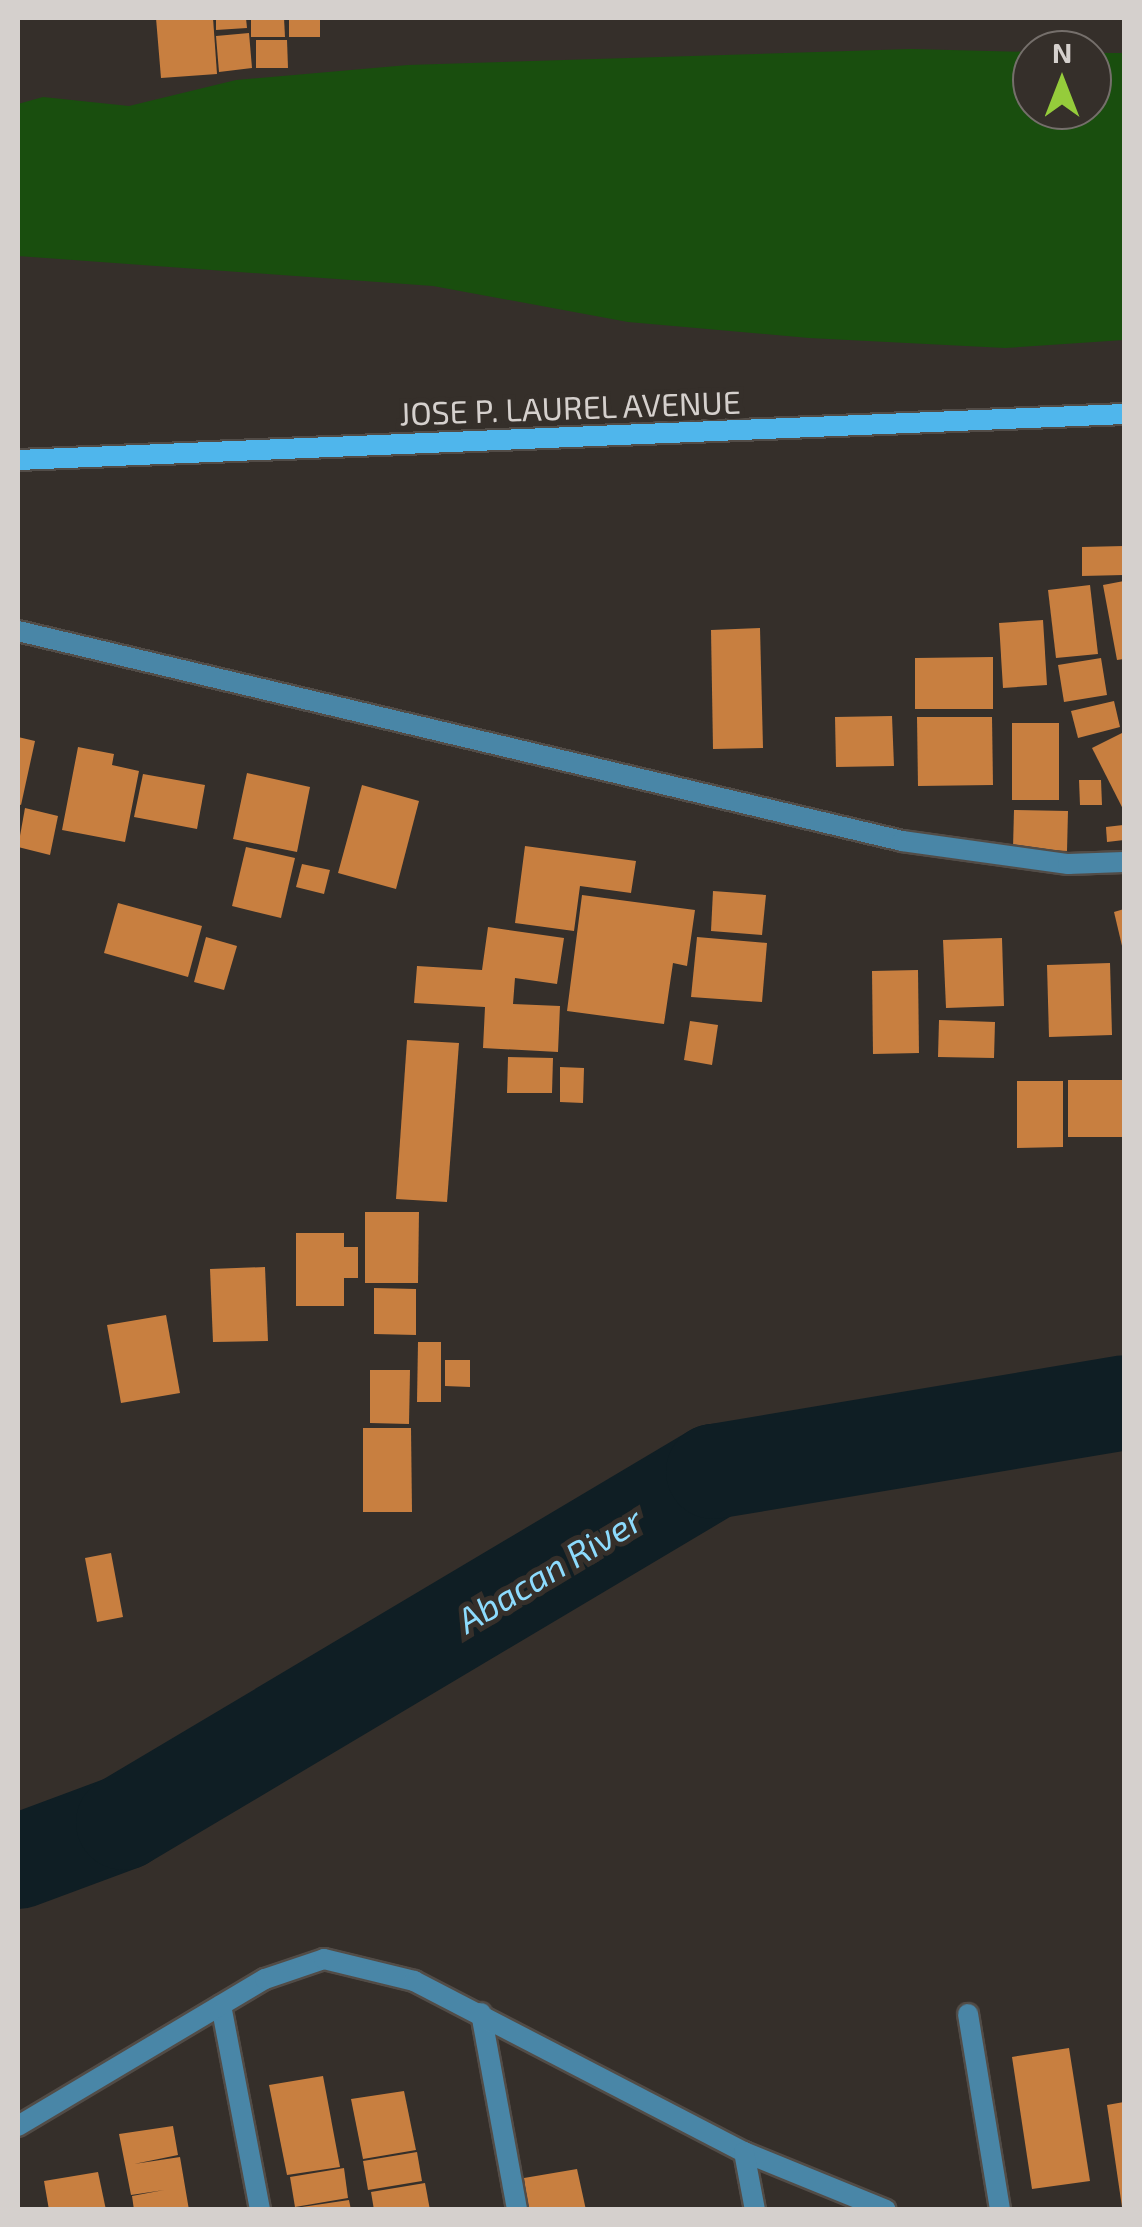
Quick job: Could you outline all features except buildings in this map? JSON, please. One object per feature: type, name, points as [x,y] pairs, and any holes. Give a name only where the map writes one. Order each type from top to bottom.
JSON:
[{"type":"street","name":"JOSE P. LAUREL AVENUE","points":[[18,460],[1124,414]]},
{"type":"street","points":[[18,631],[902,841],[1068,864],[1124,862]]},
{"type":"street","points":[[18,2126],[264,1979],[324,1959],[414,1981],[744,2152],[886,2210]]},
{"type":"street","points":[[220,2005],[260,2210]]},
{"type":"street","points":[[481,2014],[517,2210]]},
{"type":"street","points":[[968,2014],[1000,2210]]},
{"type":"street","points":[[744,2152],[755,2210]]},
{"type":"green space","points":[[911,49],[1012,52],[1012,130],[1112,130],[1112,53],[1124,53],[1124,340],[1005,348],[809,338],[628,322],[433,286],[18,256],[18,104],[43,97],[129,106],[236,80],[408,65]]},
{"type":"waterway","name":"Abacan River","points":[[18,1861],[123,1822],[713,1471],[1124,1402]]}]
